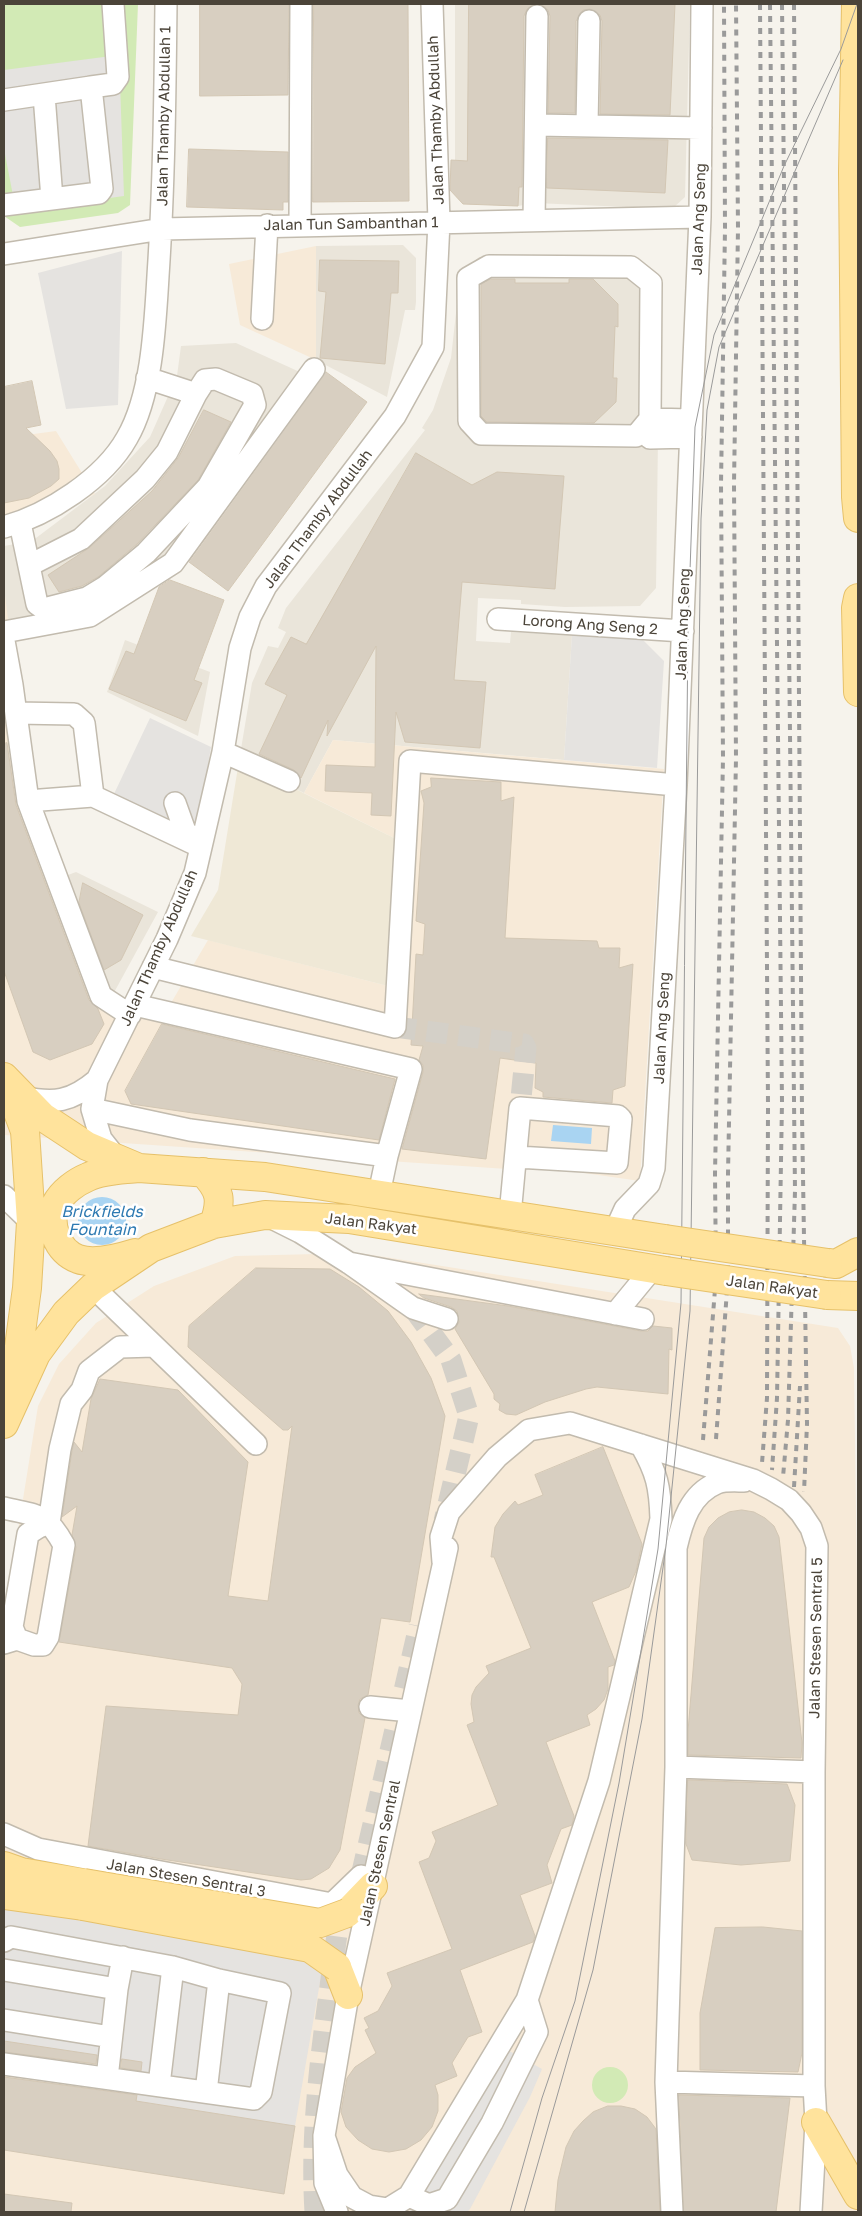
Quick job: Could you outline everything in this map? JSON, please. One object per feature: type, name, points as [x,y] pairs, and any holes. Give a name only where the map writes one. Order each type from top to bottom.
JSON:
[{"type":"main road","points":[[856,4],[853,172],[856,496],[858,518]]},
{"type":"main road","points":[[858,598],[856,608],[858,692]]},
{"type":"main road","points":[[4,1076],[25,1131],[32,1222],[28,1288],[22,1330],[4,1416]]},
{"type":"main road","name":"Jalan Rakyat","points":[[4,1076],[43,1117],[87,1146],[128,1163],[265,1177],[665,1239],[845,1262]]},
{"type":"main road","points":[[128,1163],[76,1183],[65,1192],[56,1204],[53,1216],[54,1231],[59,1243],[79,1259],[95,1261],[111,1259],[152,1248]]},
{"type":"main road","points":[[203,1172],[216,1185],[220,1198],[214,1224]]},
{"type":"main road","name":"Jalan Rakyat","points":[[4,1424],[36,1354],[66,1313],[93,1287],[152,1248],[214,1224],[265,1215],[348,1219],[659,1270],[839,1295]]},
{"type":"main road","points":[[839,1295],[858,1311]]},
{"type":"main road","points":[[4,1866],[84,1894],[310,1948],[337,1967],[348,1995]]},
{"type":"main road","points":[[4,1895],[84,1894],[320,1922],[347,1913],[367,1881]]},
{"type":"main road","points":[[816,2122],[858,2195]]},
{"type":"street","points":[[4,100],[113,84],[118,77],[113,4]]},
{"type":"street","name":"Jalan Thamby Abdullah 1","points":[[12,525],[52,508],[76,492],[113,458],[127,438],[141,403],[147,378],[156,319],[162,229],[166,4]]},
{"type":"street","points":[[300,4],[300,224]]},
{"type":"street","name":"Jalan Thamby Abdullah","points":[[128,1163],[101,1139],[92,1109],[97,1080],[167,938],[195,873],[223,752],[240,648],[250,617],[266,586],[395,416],[433,347],[439,222],[432,4]]},
{"type":"street","name":"Jalan Ang Seng","points":[[615,1231],[625,1209],[649,1184],[654,1168],[676,785],[700,217],[702,4]]},
{"type":"street","points":[[534,220],[537,125],[537,16]]},
{"type":"street","points":[[587,125],[589,21]]},
{"type":"street","points":[[4,205],[99,193],[102,189],[91,87]]},
{"type":"street","points":[[44,95],[52,199]]},
{"type":"street","points":[[537,125],[701,128]]},
{"type":"street","name":"Jalan Tun Sambanthan 1","points":[[4,253],[162,229],[300,224],[700,217]]},
{"type":"street","points":[[262,319],[268,225]]},
{"type":"street","points":[[650,412],[636,436],[480,434],[469,421],[468,278],[489,266],[631,267],[651,283],[650,438],[691,429]]},
{"type":"street","points":[[4,632],[90,616],[173,563],[314,369]]},
{"type":"street","points":[[147,378],[196,394]]},
{"type":"street","points":[[12,525],[30,565],[37,604],[40,608],[60,606],[87,598],[105,587],[146,553],[208,487],[255,405],[252,394],[216,379],[205,380],[167,452],[145,479],[81,540],[30,565]]},
{"type":"street","name":"Lorong Ang Seng 2","points":[[498,618],[682,631]]},
{"type":"street","points":[[4,641],[28,801],[101,996],[132,1010],[411,1068],[387,1156],[379,1194]]},
{"type":"street","points":[[16,713],[74,714],[80,718],[84,723],[93,796]]},
{"type":"street","points":[[223,752],[289,781]]},
{"type":"street","points":[[153,967],[395,1026],[410,762],[676,785]]},
{"type":"street","points":[[28,801],[93,796],[201,847]]},
{"type":"street","points":[[175,803],[185,831],[201,847]]},
{"type":"street","name":"Jalan Thamby Abdullah","points":[[22,1097],[60,1101],[83,1091],[97,1080]]},
{"type":"street","points":[[510,1214],[517,1157],[520,1108],[618,1116],[621,1119],[619,1159],[617,1163],[517,1157]]},
{"type":"street","points":[[92,1109],[190,1130],[387,1156]]},
{"type":"street","points":[[4,1196],[32,1222]]},
{"type":"street","points":[[265,1215],[300,1232],[349,1262],[413,1308],[447,1319]]},
{"type":"street","points":[[349,1262],[643,1319]]},
{"type":"street","points":[[615,1314],[659,1270]]},
{"type":"street","points":[[93,1287],[256,1444]]},
{"type":"street","points":[[49,1523],[60,1449],[71,1404],[82,1390],[89,1371],[120,1347],[154,1346]]},
{"type":"street","name":"Jalan Stesen Sentral 5","points":[[464,1495],[496,1457],[529,1430],[570,1423],[753,1480],[788,1500],[801,1513],[811,1528],[817,1546],[814,1772],[814,2086],[816,2122],[811,2212]]},
{"type":"street","points":[[324,2136],[337,2175],[352,2197],[369,2206],[388,2209],[409,2196],[527,2000],[599,1781],[661,1519],[660,1490],[654,1467],[642,1445]]},
{"type":"street","points":[[672,2212],[666,2082],[676,1767],[676,1548],[683,1521],[695,1498],[717,1483],[753,1480]]},
{"type":"street","name":"Jalan Stesen Sentral","points":[[337,2212],[325,2183],[324,2136],[367,1881],[410,1710],[442,1562],[464,1495]]},
{"type":"street","points":[[4,1508],[44,1518],[49,1523],[64,1545],[48,1637],[43,1645],[10,1641],[28,1534],[49,1523]]},
{"type":"street","points":[[370,1707],[410,1710]]},
{"type":"street","points":[[676,1767],[814,1772]]},
{"type":"street","name":"Jalan Stesen Sentral 3","points":[[4,1834],[20,1843],[66,1855],[332,1904],[367,1881]]},
{"type":"street","points":[[4,1941],[11,1937],[123,1957],[172,1967],[219,1980],[280,1992],[261,2092],[254,2099],[4,2064]]},
{"type":"street","points":[[107,2078],[117,1989],[123,1957]]},
{"type":"street","points":[[159,2085],[172,1967]]},
{"type":"street","points":[[4,1970],[117,1989]]},
{"type":"street","points":[[206,2092],[219,1980]]},
{"type":"street","points":[[409,2196],[429,2205],[447,2199],[492,2123],[537,2032],[527,2000]]},
{"type":"street","points":[[4,2020],[111,2037]]},
{"type":"street","points":[[666,2082],[814,2086]]},
{"type":"shaded area","points":[[455,4],[690,4],[685,197],[672,209],[535,203],[518,206],[463,204],[450,190],[451,160],[455,160]]},
{"type":"shaded area","points":[[119,55],[124,196],[16,211],[4,149],[4,70]]},
{"type":"shaded area","points":[[403,245],[416,258],[416,302],[415,310],[405,310],[387,397],[316,360],[316,246]]},
{"type":"shaded area","points":[[316,246],[316,360],[240,325],[229,264]]},
{"type":"shaded area","points":[[122,251],[118,405],[66,409],[38,273]]},
{"type":"shaded area","points":[[479,257],[644,265],[658,438],[656,588],[640,606],[565,607],[521,604],[521,600],[478,598],[476,641],[510,643],[511,632],[572,635],[564,760],[333,740],[304,793],[239,761],[252,683],[268,646],[278,648],[286,632],[278,628],[286,608],[425,430],[422,428],[433,410],[451,358],[458,278]]},
{"type":"shaded area","points":[[236,343],[302,373],[167,555],[99,603],[8,622],[4,598],[4,546],[32,541],[105,486],[150,437],[177,376],[181,346]]},
{"type":"shaded area","points":[[56,431],[95,494],[4,540],[4,438]]},
{"type":"shaded area","points":[[4,587],[30,797],[109,1010],[171,1003],[208,940],[392,987],[402,842],[304,793],[333,740],[664,769],[640,1181],[507,1162],[507,1169],[4,1135]]},
{"type":"shaded area","points":[[572,635],[642,639],[664,661],[657,768],[564,760]]},
{"type":"shaded area","points":[[125,640],[210,672],[198,736],[107,692]]},
{"type":"shaded area","points":[[150,718],[211,747],[196,836],[113,796]]},
{"type":"shaded area","points":[[239,761],[402,842],[392,987],[191,936],[218,890]]},
{"type":"shaded area","points":[[76,872],[158,912],[111,998],[68,875]]},
{"type":"shaded area","points":[[359,1253],[838,1328],[850,1346],[854,1368],[858,1659],[858,2212],[4,2212],[4,1617],[38,1406],[59,1364],[96,1323],[154,1286],[235,1256]]},
{"type":"shaded area","points":[[4,1899],[324,1959],[295,2126],[136,2101],[142,2062],[4,2041]]},
{"type":"shaded area","points":[[504,2048],[542,2069],[530,2097],[470,2209],[467,2212],[409,2212]]},
{"type":"green space","points":[[4,4],[138,4],[130,205],[118,213],[20,227],[4,216]]},
{"type":"green space","points":[[610,2067],[617,2068],[623,2072],[627,2078],[627,2092],[623,2098],[617,2102],[610,2103],[603,2102],[597,2098],[593,2092],[592,2085],[593,2078],[597,2072],[603,2068]]},
{"type":"water","points":[[553,1125],[592,1128],[591,1144],[551,1141]]},
{"type":"water","name":"Brickfields Fountain","points":[[97,1197],[107,1197],[119,1204],[126,1216],[126,1226],[119,1238],[107,1245],[97,1245],[89,1241],[82,1234],[78,1226],[78,1216],[82,1208],[89,1201]]},
{"type":"building","points":[[200,4],[289,4],[288,95],[200,96]]},
{"type":"building","points":[[314,4],[408,4],[409,201],[313,202]]},
{"type":"building","points":[[469,4],[536,4],[527,9],[524,16],[522,187],[519,187],[518,206],[463,204],[450,190],[451,160],[467,161]]},
{"type":"building","points":[[538,4],[675,4],[670,115],[600,114],[602,21],[600,15],[590,9],[583,10],[576,21],[575,113],[548,113],[550,16],[548,10]]},
{"type":"building","points":[[548,138],[668,140],[665,193],[547,188]]},
{"type":"building","points":[[189,149],[288,152],[288,202],[283,202],[283,210],[187,207]]},
{"type":"building","points":[[320,260],[399,261],[398,293],[391,293],[385,364],[320,358],[326,292],[319,291]]},
{"type":"building","points":[[491,279],[515,279],[515,283],[569,283],[569,279],[593,279],[618,304],[618,327],[615,326],[613,378],[617,378],[616,402],[594,423],[487,422],[481,416],[481,285]]},
{"type":"building","points":[[326,372],[367,402],[228,591],[189,562]]},
{"type":"building","points":[[32,381],[41,425],[26,428],[50,451],[57,461],[59,479],[51,486],[29,498],[4,503],[4,387]]},
{"type":"building","points":[[204,410],[231,422],[198,480],[137,544],[98,577],[82,586],[59,592],[48,575],[89,548],[152,491],[178,458]]},
{"type":"building","points":[[416,453],[472,485],[497,472],[564,476],[555,589],[462,582],[454,680],[486,682],[480,748],[405,742],[396,712],[391,816],[371,815],[372,793],[325,791],[326,765],[375,767],[376,646],[327,736],[328,720],[301,778],[294,770],[259,754],[287,695],[265,684],[291,637],[306,644]]},
{"type":"building","points":[[170,580],[224,600],[194,680],[202,683],[186,721],[109,689],[126,651],[134,654],[159,587]]},
{"type":"building","points":[[7,743],[16,805],[89,1000],[98,1009],[104,1024],[92,1044],[50,1060],[33,1052],[4,971],[4,744]]},
{"type":"building","points":[[431,778],[501,782],[501,801],[514,797],[505,938],[597,941],[599,948],[620,948],[619,968],[633,964],[625,1086],[613,1090],[612,1103],[543,1097],[543,1092],[535,1088],[536,1063],[500,1058],[486,1159],[402,1149],[423,1072],[423,1065],[419,1060],[423,1046],[411,1045],[416,954],[423,955],[425,924],[416,921],[424,803],[421,791],[431,787]]},
{"type":"building","points":[[83,883],[143,915],[121,960],[104,970],[79,903]]},
{"type":"building","points":[[162,1024],[395,1079],[379,1140],[131,1104],[125,1091]]},
{"type":"building","points":[[256,1268],[330,1269],[359,1287],[388,1311],[411,1342],[431,1378],[445,1416],[410,1622],[381,1618],[368,1695],[360,1699],[358,1705],[359,1713],[365,1718],[340,1850],[329,1868],[311,1879],[301,1880],[88,1846],[106,1706],[238,1715],[242,1684],[232,1668],[59,1642],[76,1547],[72,1535],[77,1506],[62,1517],[72,1451],[74,1442],[82,1452],[91,1399],[100,1379],[178,1390],[248,1462],[228,1596],[268,1601],[292,1426],[288,1430],[283,1430],[188,1347],[189,1326]]},
{"type":"building","points":[[419,1294],[508,1306],[641,1331],[648,1331],[653,1326],[672,1328],[672,1350],[669,1349],[668,1394],[597,1387],[545,1402],[516,1415],[506,1414],[499,1410],[500,1404],[494,1399],[494,1394],[455,1329],[459,1322],[457,1311],[451,1307],[424,1298]]},
{"type":"building","points":[[603,1447],[642,1544],[636,1571],[629,1587],[592,1602],[615,1661],[614,1665],[608,1667],[608,1689],[604,1700],[587,1715],[590,1725],[546,1742],[574,1816],[572,1825],[561,1829],[547,1865],[552,1883],[520,1895],[535,1936],[533,1942],[460,1970],[482,2032],[468,2037],[452,2063],[457,2076],[435,2085],[438,2095],[438,2111],[432,2127],[421,2140],[406,2149],[389,2152],[372,2149],[358,2140],[346,2127],[341,2112],[347,2078],[355,2067],[376,2053],[365,2030],[369,2028],[364,2018],[378,2011],[392,1986],[387,1973],[452,1949],[419,1862],[429,1858],[436,1841],[432,1832],[498,1805],[467,1725],[474,1722],[471,1704],[472,1695],[476,1687],[489,1673],[486,1666],[531,1648],[494,1557],[491,1557],[495,1527],[503,1514],[515,1501],[518,1505],[543,1495],[535,1475]]},
{"type":"building","points":[[742,1510],[754,1512],[765,1518],[774,1526],[779,1537],[802,1743],[801,1758],[688,1755],[688,1731],[704,1538],[709,1527],[718,1518],[729,1512]]},
{"type":"building","points":[[688,1780],[787,1784],[795,1805],[790,1861],[741,1865],[692,1860],[686,1844]]},
{"type":"building","points":[[763,1927],[802,1931],[802,2053],[798,2072],[700,2070],[700,2013],[715,1928]]},
{"type":"building","points":[[4,2041],[97,2055],[96,2064],[4,2052]]},
{"type":"building","points":[[122,2059],[142,2062],[141,2071],[121,2068]]},
{"type":"building","points":[[4,2077],[137,2095],[136,2101],[295,2126],[284,2194],[4,2150]]},
{"type":"building","points":[[679,2095],[790,2098],[776,2212],[684,2212]]},
{"type":"building","points":[[608,2106],[635,2109],[647,2117],[656,2129],[660,2212],[555,2212],[558,2180],[566,2147],[574,2131],[593,2112]]},
{"type":"building","points":[[4,2194],[72,2203],[71,2212],[4,2212]]},
{"type":"tunnel","points":[[395,1027],[524,1044],[526,1048],[520,1108]]},
{"type":"tunnel","points":[[413,1308],[451,1360],[469,1416],[444,1521]]},
{"type":"tunnel","points":[[361,1876],[419,1626]]},
{"type":"tunnel","points":[[315,2212],[314,2140],[316,2104],[338,1926],[322,1909]]},
{"type":"tram line","points":[[510,2212],[542,2098],[575,2001],[619,1783],[658,1549],[681,1303],[688,628],[695,427],[714,335],[784,166],[841,49],[857,4]]},
{"type":"tram line","points":[[524,2212],[593,1970],[642,1719],[666,1546],[690,1311],[701,519],[707,410],[719,347],[843,60]]},
{"type":"railway","points":[[703,1440],[716,1277],[715,1174],[723,758],[721,484],[725,228],[724,4]]},
{"type":"railway","points":[[716,1439],[728,1277],[728,1174],[736,758],[734,484],[738,228],[736,4]]},
{"type":"railway","points":[[760,4],[768,1105],[767,1398],[762,1463]]},
{"type":"railway","points":[[770,4],[782,1102],[777,1398],[772,1470]]},
{"type":"railway","points":[[782,4],[795,1191],[788,1420],[783,1477]]},
{"type":"railway","points":[[794,4],[802,1114],[807,1424],[804,1492]]},
{"type":"railway","points":[[794,1487],[800,1386]]}]
